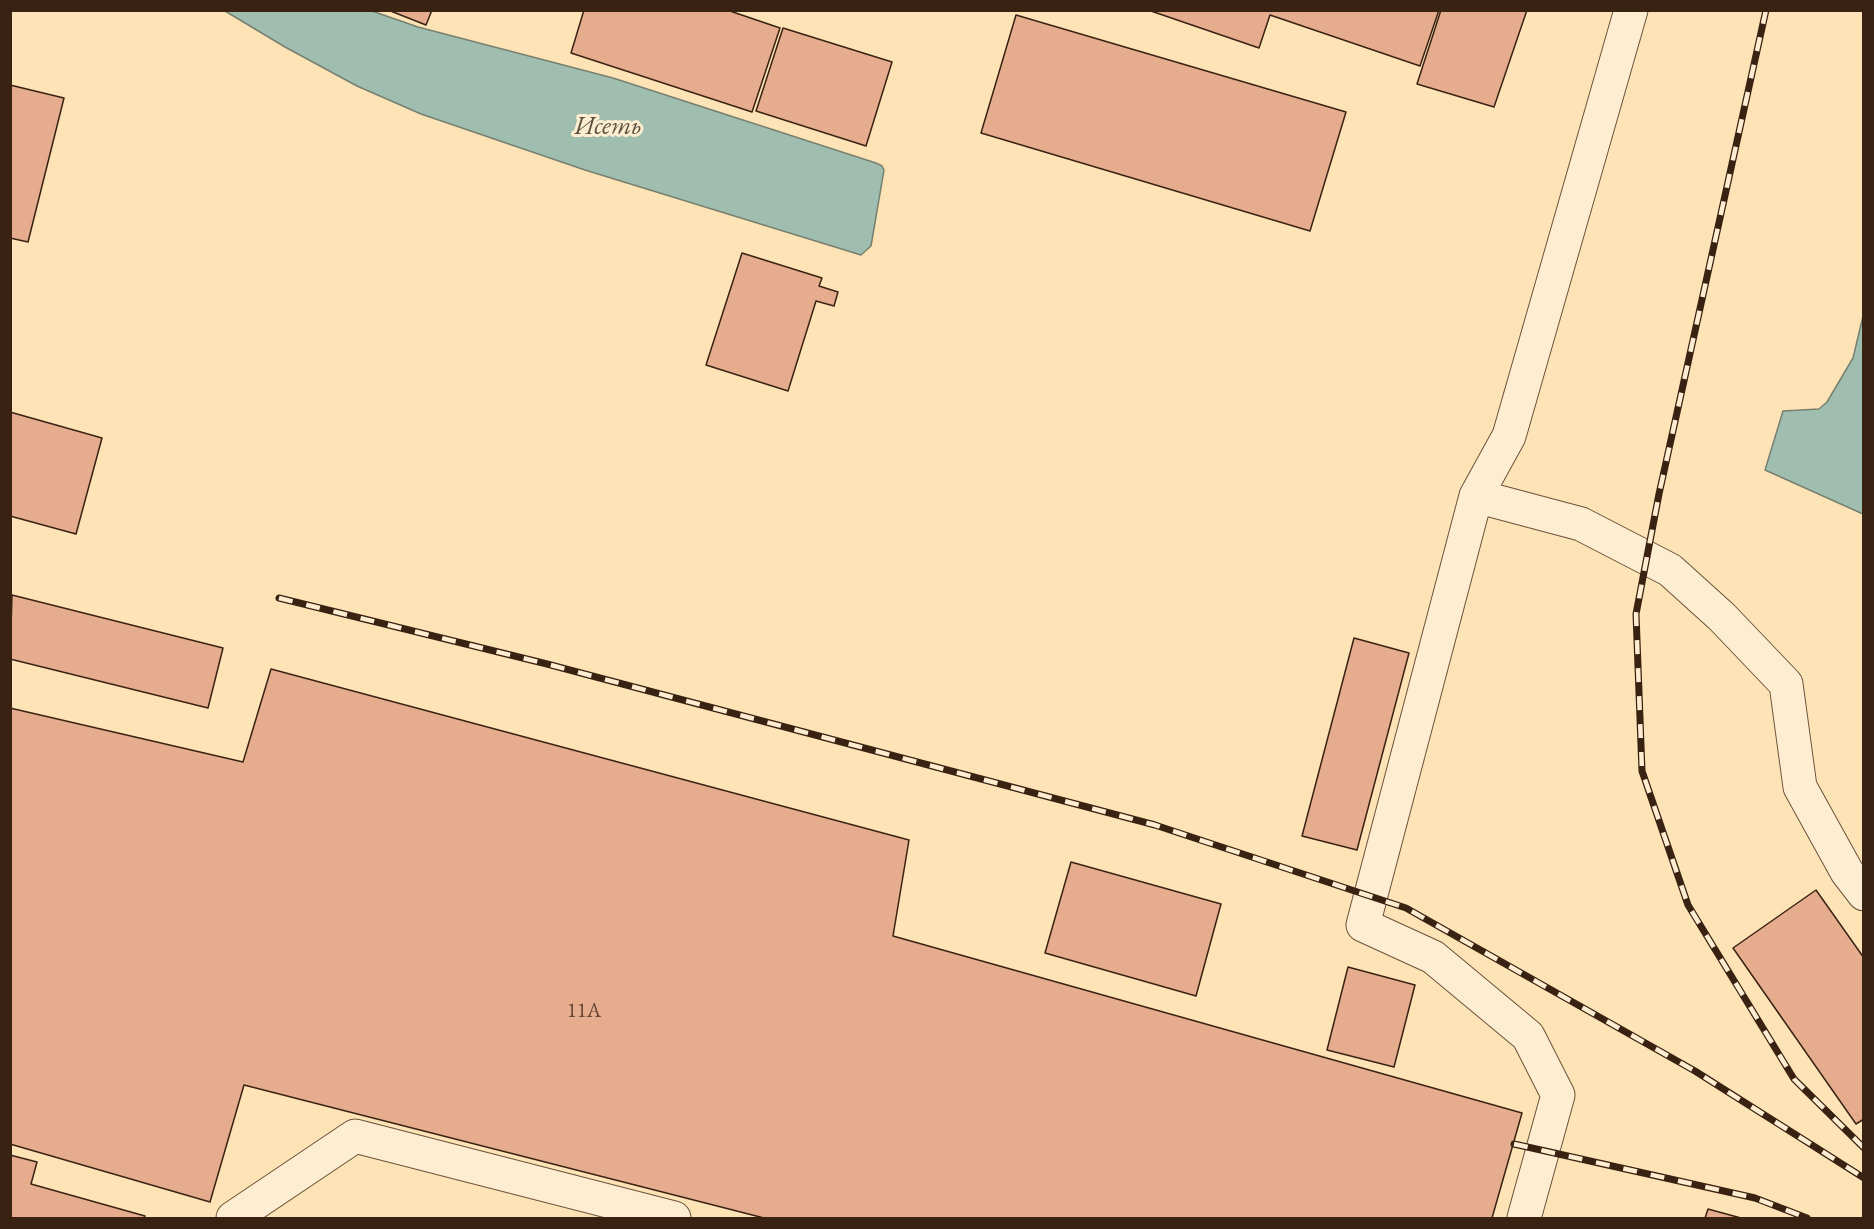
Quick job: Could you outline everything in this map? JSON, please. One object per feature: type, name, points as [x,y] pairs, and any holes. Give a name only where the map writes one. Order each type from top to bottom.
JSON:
[{"type":"lane","points":[[1524,1218],[1558,1095],[1528,1036],[1433,957],[1363,925],[1476,496],[1509,436],[1631,10]]},
{"type":"lane","points":[[1476,496],[1581,524],[1670,570],[1722,617],[1786,684],[1800,787],[1847,872],[1863,894]]},
{"type":"lane","points":[[233,1218],[355,1136],[674,1218]]},
{"type":"water","name":"Исеть","points":[[225,11],[372,11],[418,27],[613,78],[876,163],[884,170],[871,246],[861,255],[585,170],[421,114],[357,86]]},
{"type":"water","points":[[1863,316],[1863,514],[1765,470],[1783,411],[1819,409],[1827,402],[1853,358]]},
{"type":"building","points":[[388,10],[432,10],[426,25]]},
{"type":"building","points":[[584,10],[727,10],[780,28],[752,112],[571,53]]},
{"type":"building","points":[[1148,10],[1439,10],[1420,66],[1270,15],[1259,48]]},
{"type":"building","points":[[1441,10],[1527,10],[1494,107],[1417,84]]},
{"type":"building","points":[[1016,15],[1346,112],[1310,231],[981,133]]},
{"type":"building","points":[[783,28],[892,62],[866,146],[756,111]]},
{"type":"building","points":[[10,85],[64,98],[28,242],[10,238]]},
{"type":"building","points":[[742,253],[822,278],[819,286],[838,292],[834,306],[816,301],[788,391],[706,365]]},
{"type":"building","points":[[10,412],[102,438],[76,534],[10,516]]},
{"type":"building","points":[[12,595],[223,648],[208,708],[10,659]]},
{"type":"building","points":[[1354,638],[1409,653],[1357,850],[1302,836]]},
{"type":"building","points":[[271,669],[909,840],[893,936],[1522,1113],[1492,1218],[764,1218],[244,1085],[210,1202],[10,1144],[10,708],[243,762]]},
{"type":"building","points":[[1071,862],[1221,904],[1196,996],[1045,953]]},
{"type":"building","points":[[1816,890],[1864,958],[1864,1119],[1856,1124],[1733,948]]},
{"type":"building","points":[[1348,967],[1415,985],[1394,1067],[1327,1050]]},
{"type":"building","points":[[10,1155],[37,1162],[31,1184],[145,1216],[144,1218],[10,1218]]},
{"type":"building","points":[[1708,1209],[1741,1218],[1705,1218]]},
{"type":"railway","points":[[1766,10],[1659,494],[1636,614],[1642,771],[1688,905],[1794,1079],[1864,1148]]},
{"type":"railway","points":[[279,598],[547,664],[1155,825],[1406,908],[1695,1071],[1864,1178]]},
{"type":"railway","points":[[1514,1144],[1755,1198],[1807,1218]]}]
